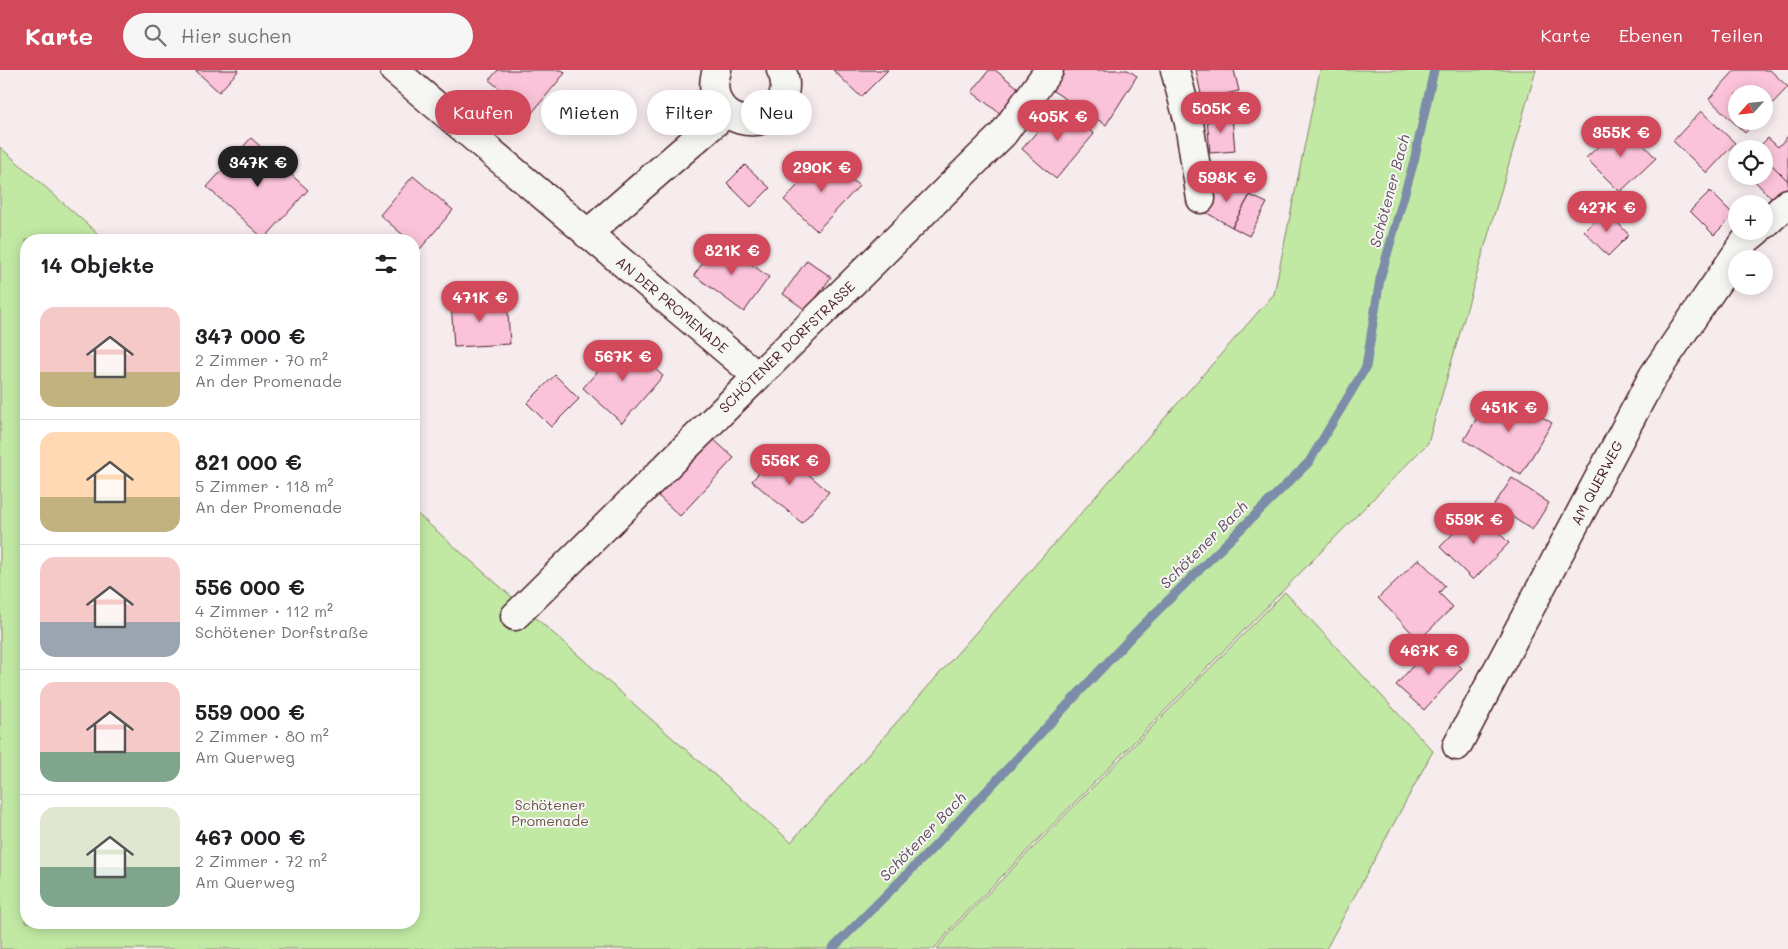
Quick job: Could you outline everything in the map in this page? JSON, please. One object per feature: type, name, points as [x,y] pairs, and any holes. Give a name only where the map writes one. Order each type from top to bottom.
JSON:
[{"type":"street","name":"AN DER PROMENADE","points":[[394,70],[757,376]]},
{"type":"street","points":[[714,90],[717,70]]},
{"type":"street","points":[[731,116],[747,122],[769,116],[778,108],[784,97],[785,85],[782,70]]},
{"type":"street","name":"SCHÖTENER DORFSTRASSE","points":[[515,616],[1003,134],[1049,70]]},
{"type":"street","points":[[1175,70],[1189,123],[1201,198]]},
{"type":"street","points":[[587,234],[700,135]]},
{"type":"street","points":[[1773,217],[1788,203]]},
{"type":"street","name":"AM QUERWEG","points":[[1457,746],[1654,376],[1746,240]]},
{"type":"green space","name":"Schötener Promenade","points":[[1320,70],[1536,70],[1428,443],[955,924],[934,949],[0,949],[0,147],[98,234],[20,234],[20,929],[420,929],[420,516],[791,842],[1274,294]]},
{"type":"green space","points":[[1285,592],[1433,751],[1326,949],[937,949],[955,927]]},
{"type":"building","points":[[195,70],[239,70],[219,92]]},
{"type":"building","points":[[498,70],[562,70],[565,73],[551,90],[541,90],[541,102],[531,114],[531,90],[501,90],[489,80]]},
{"type":"building","points":[[833,70],[888,70],[861,97]]},
{"type":"building","points":[[989,70],[995,70],[1021,90],[1002,115],[972,92]]},
{"type":"building","points":[[1061,70],[1128,70],[1137,76],[1106,125],[1050,89]]},
{"type":"building","points":[[1196,70],[1234,70],[1239,91],[1202,99]]},
{"type":"building","points":[[1735,70],[1770,70],[1788,87],[1773,103],[1773,85],[1728,85],[1728,117],[1709,99]]},
{"type":"building","points":[[1060,105],[1094,134],[1056,179],[1022,149]]},
{"type":"building","points":[[1701,111],[1732,140],[1728,140],[1728,150],[1707,173],[1673,141]]},
{"type":"building","points":[[1232,116],[1235,151],[1210,153],[1207,118]]},
{"type":"building","points":[[1623,123],[1656,158],[1620,192],[1586,158]]},
{"type":"building","points":[[1788,136],[1788,181],[1773,166],[1773,142],[1778,147]]},
{"type":"building","points":[[251,138],[308,190],[268,234],[259,234],[207,187]]},
{"type":"building","points":[[826,155],[859,186],[817,231],[784,200]]},
{"type":"building","points":[[745,165],[770,188],[751,207],[727,183]]},
{"type":"building","points":[[1773,166],[1788,181],[1788,187],[1774,201],[1773,195],[1768,195],[1759,185],[1773,185]]},
{"type":"building","points":[[413,176],[453,210],[420,249],[420,234],[402,234],[380,215]]},
{"type":"building","points":[[1222,179],[1250,195],[1232,227],[1205,212]]},
{"type":"building","points":[[1710,191],[1728,209],[1728,221],[1714,235],[1690,211]]},
{"type":"building","points":[[1250,195],[1267,203],[1249,236],[1232,227]]},
{"type":"building","points":[[1606,210],[1629,235],[1608,256],[1584,231]]},
{"type":"building","points":[[719,241],[769,277],[744,312],[694,275]]},
{"type":"building","points":[[807,260],[831,277],[807,311],[783,294]]},
{"type":"building","points":[[507,299],[510,344],[454,347],[451,302]]},
{"type":"building","points":[[624,341],[663,376],[622,423],[583,388]]},
{"type":"building","points":[[555,375],[579,399],[551,427],[527,403]]},
{"type":"building","points":[[1503,393],[1552,423],[1521,475],[1464,440],[1481,411],[1489,415]]},
{"type":"building","points":[[709,435],[734,458],[680,516],[655,493]]},
{"type":"building","points":[[779,449],[829,492],[802,523],[752,481]]},
{"type":"building","points":[[1512,478],[1549,503],[1532,530],[1494,505]]},
{"type":"building","points":[[1476,510],[1509,543],[1473,580],[1440,547]]},
{"type":"building","points":[[1419,559],[1445,586],[1439,593],[1453,607],[1419,640],[1378,598]]},
{"type":"building","points":[[1434,642],[1462,668],[1424,710],[1396,685]]},
{"type":"waterway","name":"Schötener Bach","points":[[832,949],[930,851],[1135,633],[1309,462],[1366,367],[1380,279],[1414,161],[1434,70]]}]
